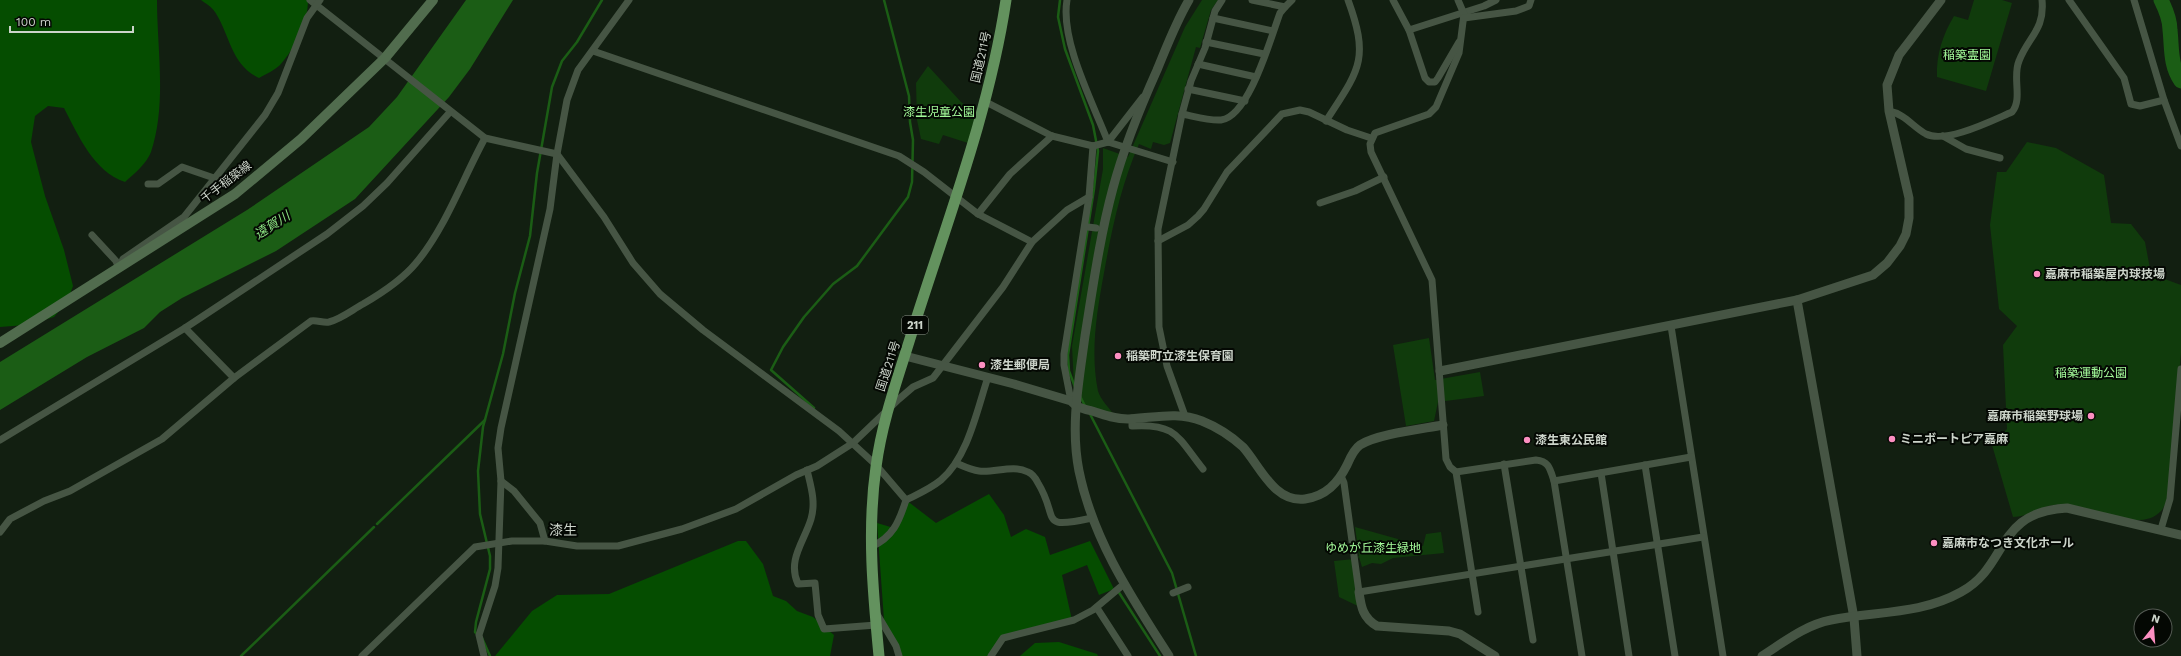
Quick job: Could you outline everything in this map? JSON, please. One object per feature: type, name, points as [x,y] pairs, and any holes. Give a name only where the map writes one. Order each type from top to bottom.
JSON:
[{"type":"highway","name":"国道211号","points":[[879,656],[871,571],[872,499],[876,465],[888,409],[984,102],[1006,0]]},
{"type":"main road","name":"千手稲築線","points":[[0,343],[235,194],[301,139],[387,60],[433,0]]},
{"type":"street","points":[[310,0],[318,3],[448,110],[485,138],[557,154],[604,217],[633,263],[660,294],[703,330],[801,401],[853,443],[876,465],[906,500]]},
{"type":"street","points":[[484,656],[480,635],[495,586],[498,543],[500,481],[498,448],[501,428],[550,209],[557,154],[567,100],[573,81],[629,0]]},
{"type":"street","points":[[1067,0],[1065,13],[1066,26],[1074,54],[1108,142]]},
{"type":"street","points":[[1073,404],[1091,296],[1108,209],[1125,147],[1176,26],[1189,0]]},
{"type":"street","points":[[1185,416],[1167,366],[1159,327],[1158,229],[1188,89],[1206,42],[1213,18],[1222,0]]},
{"type":"street","points":[[1252,0],[1285,7]]},
{"type":"street","points":[[1182,114],[1220,120],[1230,116],[1245,101],[1256,77],[1280,14],[1292,0]]},
{"type":"street","points":[[1326,121],[1351,83],[1360,55],[1358,26],[1348,0]]},
{"type":"street","points":[[1393,0],[1409,30],[1425,78],[1433,83],[1438,78],[1462,37]]},
{"type":"street","points":[[1409,30],[1484,6],[1496,0]]},
{"type":"street","points":[[1464,16],[1516,11],[1529,6],[1531,0]]},
{"type":"street","points":[[1440,371],[1797,300],[1873,275],[1888,263],[1900,246],[1906,234],[1909,218],[1909,198],[1889,111],[1887,85],[1892,69],[1899,55],[1941,0]]},
{"type":"street","points":[[1943,136],[2006,115],[2016,107],[2015,76],[2018,62],[2037,32],[2042,17],[2042,0]]},
{"type":"street","points":[[2069,0],[2124,78],[2131,104],[2140,106],[2164,100]]},
{"type":"street","points":[[2134,0],[2164,100],[2181,146]]},
{"type":"street","points":[[119,268],[123,259],[184,217],[268,110],[278,93],[307,18],[318,3]]},
{"type":"street","points":[[1459,3],[1464,16],[1459,53],[1436,107],[1430,114],[1382,129],[1375,133],[1371,138],[1372,152],[1432,280],[1440,371],[1442,425],[1446,459],[1450,467],[1456,472],[1478,612]]},
{"type":"street","points":[[1213,18],[1273,31]]},
{"type":"street","points":[[1206,42],[1264,54]]},
{"type":"street","points":[[593,51],[899,156],[924,172],[955,198],[978,214],[1032,242]]},
{"type":"street","points":[[1198,64],[1256,77]]},
{"type":"street","points":[[1188,89],[1245,101]]},
{"type":"street","points":[[1108,142],[1147,93]]},
{"type":"street","points":[[984,102],[1052,136],[1094,146],[1108,142],[1173,162]]},
{"type":"street","points":[[0,440],[185,328],[299,253],[363,206],[387,183],[448,110]]},
{"type":"street","points":[[1158,241],[1188,225],[1198,216],[1227,172],[1282,114],[1300,110],[1309,112],[1326,121],[1371,138]]},
{"type":"street","points":[[1889,111],[1906,118],[1927,134],[1943,136],[1966,149],[2000,158]]},
{"type":"street","points":[[978,214],[1010,174],[1052,136]]},
{"type":"street","points":[[0,532],[10,519],[44,501],[70,491],[162,438],[234,378],[311,321],[318,320],[326,322],[337,320],[380,294],[416,263],[447,214],[466,172],[485,138]]},
{"type":"street","points":[[1094,146],[1089,196],[1064,354],[1064,365],[1073,404],[1077,456],[1092,518],[1124,584],[1169,656]]},
{"type":"street","points":[[148,184],[158,184],[182,167],[214,178]]},
{"type":"street","points":[[1320,203],[1355,191],[1384,177]]},
{"type":"street","points":[[362,656],[476,547],[498,543],[545,542],[577,546],[618,546],[682,529],[736,509],[853,443],[913,387],[933,378],[1003,287],[1032,242],[1067,210],[1089,196]]},
{"type":"street","points":[[1088,227],[1096,228]]},
{"type":"street","points":[[92,235],[116,261],[119,268]]},
{"type":"street","points":[[1797,300],[1854,618],[1857,656]]},
{"type":"street","points":[[1671,326],[1703,537],[1723,656]]},
{"type":"street","points":[[185,328],[234,378]]},
{"type":"street","points":[[905,356],[988,377],[1109,416],[1132,418],[1168,414],[1185,416],[1202,421],[1233,438],[1244,448],[1268,480],[1285,495],[1302,499],[1317,497],[1334,485],[1359,445],[1370,440],[1442,425]]},
{"type":"street","points":[[2161,530],[2170,499],[2181,369]]},
{"type":"street","points":[[871,548],[883,542],[891,533],[899,521],[906,500],[928,490],[942,479],[956,463],[963,450],[988,377]]},
{"type":"street","points":[[1132,418],[1132,426],[1156,425],[1170,430],[1177,436],[1203,469]]},
{"type":"street","points":[[1554,481],[1691,457]]},
{"type":"street","points":[[1456,472],[1504,464],[1542,461],[1549,465],[1554,481],[1582,656]]},
{"type":"street","points":[[956,463],[980,471],[1024,470],[1035,477],[1044,492],[1052,519],[1056,522],[1064,524],[1092,518]]},
{"type":"street","points":[[1504,464],[1533,640]]},
{"type":"street","points":[[1645,466],[1675,656]]},
{"type":"street","points":[[807,470],[814,500],[811,519],[794,561],[795,577],[798,584],[815,583],[818,615],[824,629],[876,625]]},
{"type":"street","points":[[1601,473],[1629,656]]},
{"type":"street","points":[[1341,476],[1344,483],[1359,592],[1364,615],[1370,622],[1377,626],[1449,631],[1460,634],[1495,656]]},
{"type":"street","points":[[500,481],[514,491],[540,523],[545,542]]},
{"type":"street","points":[[1762,656],[1804,629],[1832,620],[1918,610],[1962,592],[1985,572],[2019,523],[2031,515],[2048,509],[2067,508],[2181,535]]},
{"type":"street","points":[[1359,592],[1703,537]]},
{"type":"street","points":[[991,656],[1003,638],[1074,620],[1097,608],[1124,584]]},
{"type":"street","points":[[1173,592],[1188,587]]},
{"type":"street","points":[[1097,608],[1128,656]]},
{"type":"street","points":[[874,610],[896,646],[899,656]]},
{"type":"green space","points":[[1202,0],[1218,0],[1211,10],[1200,48],[1196,47],[1170,143],[1164,145],[1153,142],[1151,149],[1139,144],[1122,191],[1110,240],[1101,287],[1095,332],[1095,361],[1099,394],[1115,416],[1086,407],[1074,385],[1072,346],[1103,169],[1103,148],[1128,157],[1185,27]]},
{"type":"green space","name":"稲築霊園","points":[[1974,0],[2002,0],[2012,3],[1986,91],[1937,77],[1939,53],[1947,30],[1954,16],[1968,20]]},
{"type":"green space","name":"漆生児童公園","points":[[928,66],[961,102],[976,112],[968,143],[943,135],[939,144],[921,139],[917,120],[916,83]]},
{"type":"green space","name":"稲築運動公園","points":[[2027,142],[2056,148],[2104,175],[2111,223],[2131,224],[2145,242],[2151,274],[2181,285],[2181,353],[2168,498],[2162,510],[2151,518],[2139,520],[2125,519],[2066,505],[2054,505],[2025,515],[2013,517],[1992,445],[2007,429],[2003,345],[2017,326],[1999,309],[1990,225],[1997,172],[2006,172]]},
{"type":"green space","points":[[1429,338],[1435,380],[1480,372],[1484,396],[1438,402],[1434,421],[1406,426],[1393,345]]},
{"type":"green space","name":"ゆめが丘漆生緑地","points":[[1355,527],[1423,546],[1426,534],[1441,532],[1444,553],[1393,558],[1381,564],[1372,563],[1362,567],[1359,557],[1355,561],[1362,608],[1339,597],[1334,561],[1354,559],[1359,556]]},
{"type":"shaded area","points":[[0,0],[157,0],[160,96],[156,134],[151,152],[143,164],[125,182],[104,170],[96,161],[81,141],[64,108],[48,106],[35,116],[31,142],[45,196],[64,250],[73,286],[68,300],[54,317],[26,325],[0,327]]},
{"type":"shaded area","points":[[201,0],[308,0],[306,17],[300,35],[291,51],[278,67],[259,78],[242,65],[232,49],[215,12]]},
{"type":"shaded area","points":[[989,494],[1004,515],[1011,537],[1026,529],[1045,537],[1050,555],[1090,541],[1114,589],[1099,595],[1087,565],[1062,575],[1072,620],[1009,636],[991,656],[900,656],[884,620],[877,523],[894,528],[906,500],[936,523]]},
{"type":"shaded area","points":[[738,541],[746,541],[763,564],[773,596],[786,601],[797,611],[813,617],[834,635],[830,656],[495,656],[532,611],[557,595],[609,594]]},
{"type":"shaded area","points":[[1059,642],[1097,654],[1098,656],[1020,656],[1035,643]]},
{"type":"water","name":"遠賀川","points":[[466,0],[513,0],[470,69],[449,97],[355,199],[276,251],[182,298],[160,312],[144,328],[87,357],[0,410],[0,362],[247,210],[369,127],[397,97]]},
{"type":"waterway","points":[[478,635],[475,632],[476,622],[490,569],[490,556],[480,514],[478,471],[483,427],[503,354],[515,293],[530,236],[537,173],[552,87],[562,61],[577,42],[602,0]]},
{"type":"waterway","points":[[814,408],[771,370],[783,347],[804,317],[833,284],[857,266],[908,197],[912,182],[913,140],[910,122],[909,96],[884,0]]},
{"type":"waterway","points":[[1060,0],[1058,17],[1065,49],[1093,125],[1098,151],[1094,189],[1068,355],[1069,371],[1075,387]]},
{"type":"waterway","points":[[2161,0],[2169,22],[2173,63],[2177,75],[2181,81]]},
{"type":"waterway","points":[[1080,396],[1085,406]]},
{"type":"waterway","points":[[1090,414],[1172,573],[1196,656]]},
{"type":"waterway","points":[[377,524],[485,420]]},
{"type":"waterway","points":[[241,656],[374,527]]},
{"type":"waterway","points":[[1118,591],[1160,656]]},
{"type":"waterway","points":[[482,638],[490,656]]},
{"type":"place","name":"嘉麻市稲築屋内球技場","points":[[2037,274]]},
{"type":"place","name":"稲築町立漆生保育園","points":[[1118,356]]},
{"type":"place","name":"漆生郵便局","points":[[982,365]]},
{"type":"place","name":"嘉麻市稲築野球場","points":[[2091,416]]},
{"type":"place","name":"ミニボートピア嘉麻","points":[[1892,439]]},
{"type":"place","name":"漆生東公民館","points":[[1527,440]]},
{"type":"place","name":"嘉麻市なつき文化ホール","points":[[1934,543]]},
{"type":"district","name":"漆生","points":[[563,530]]}]
